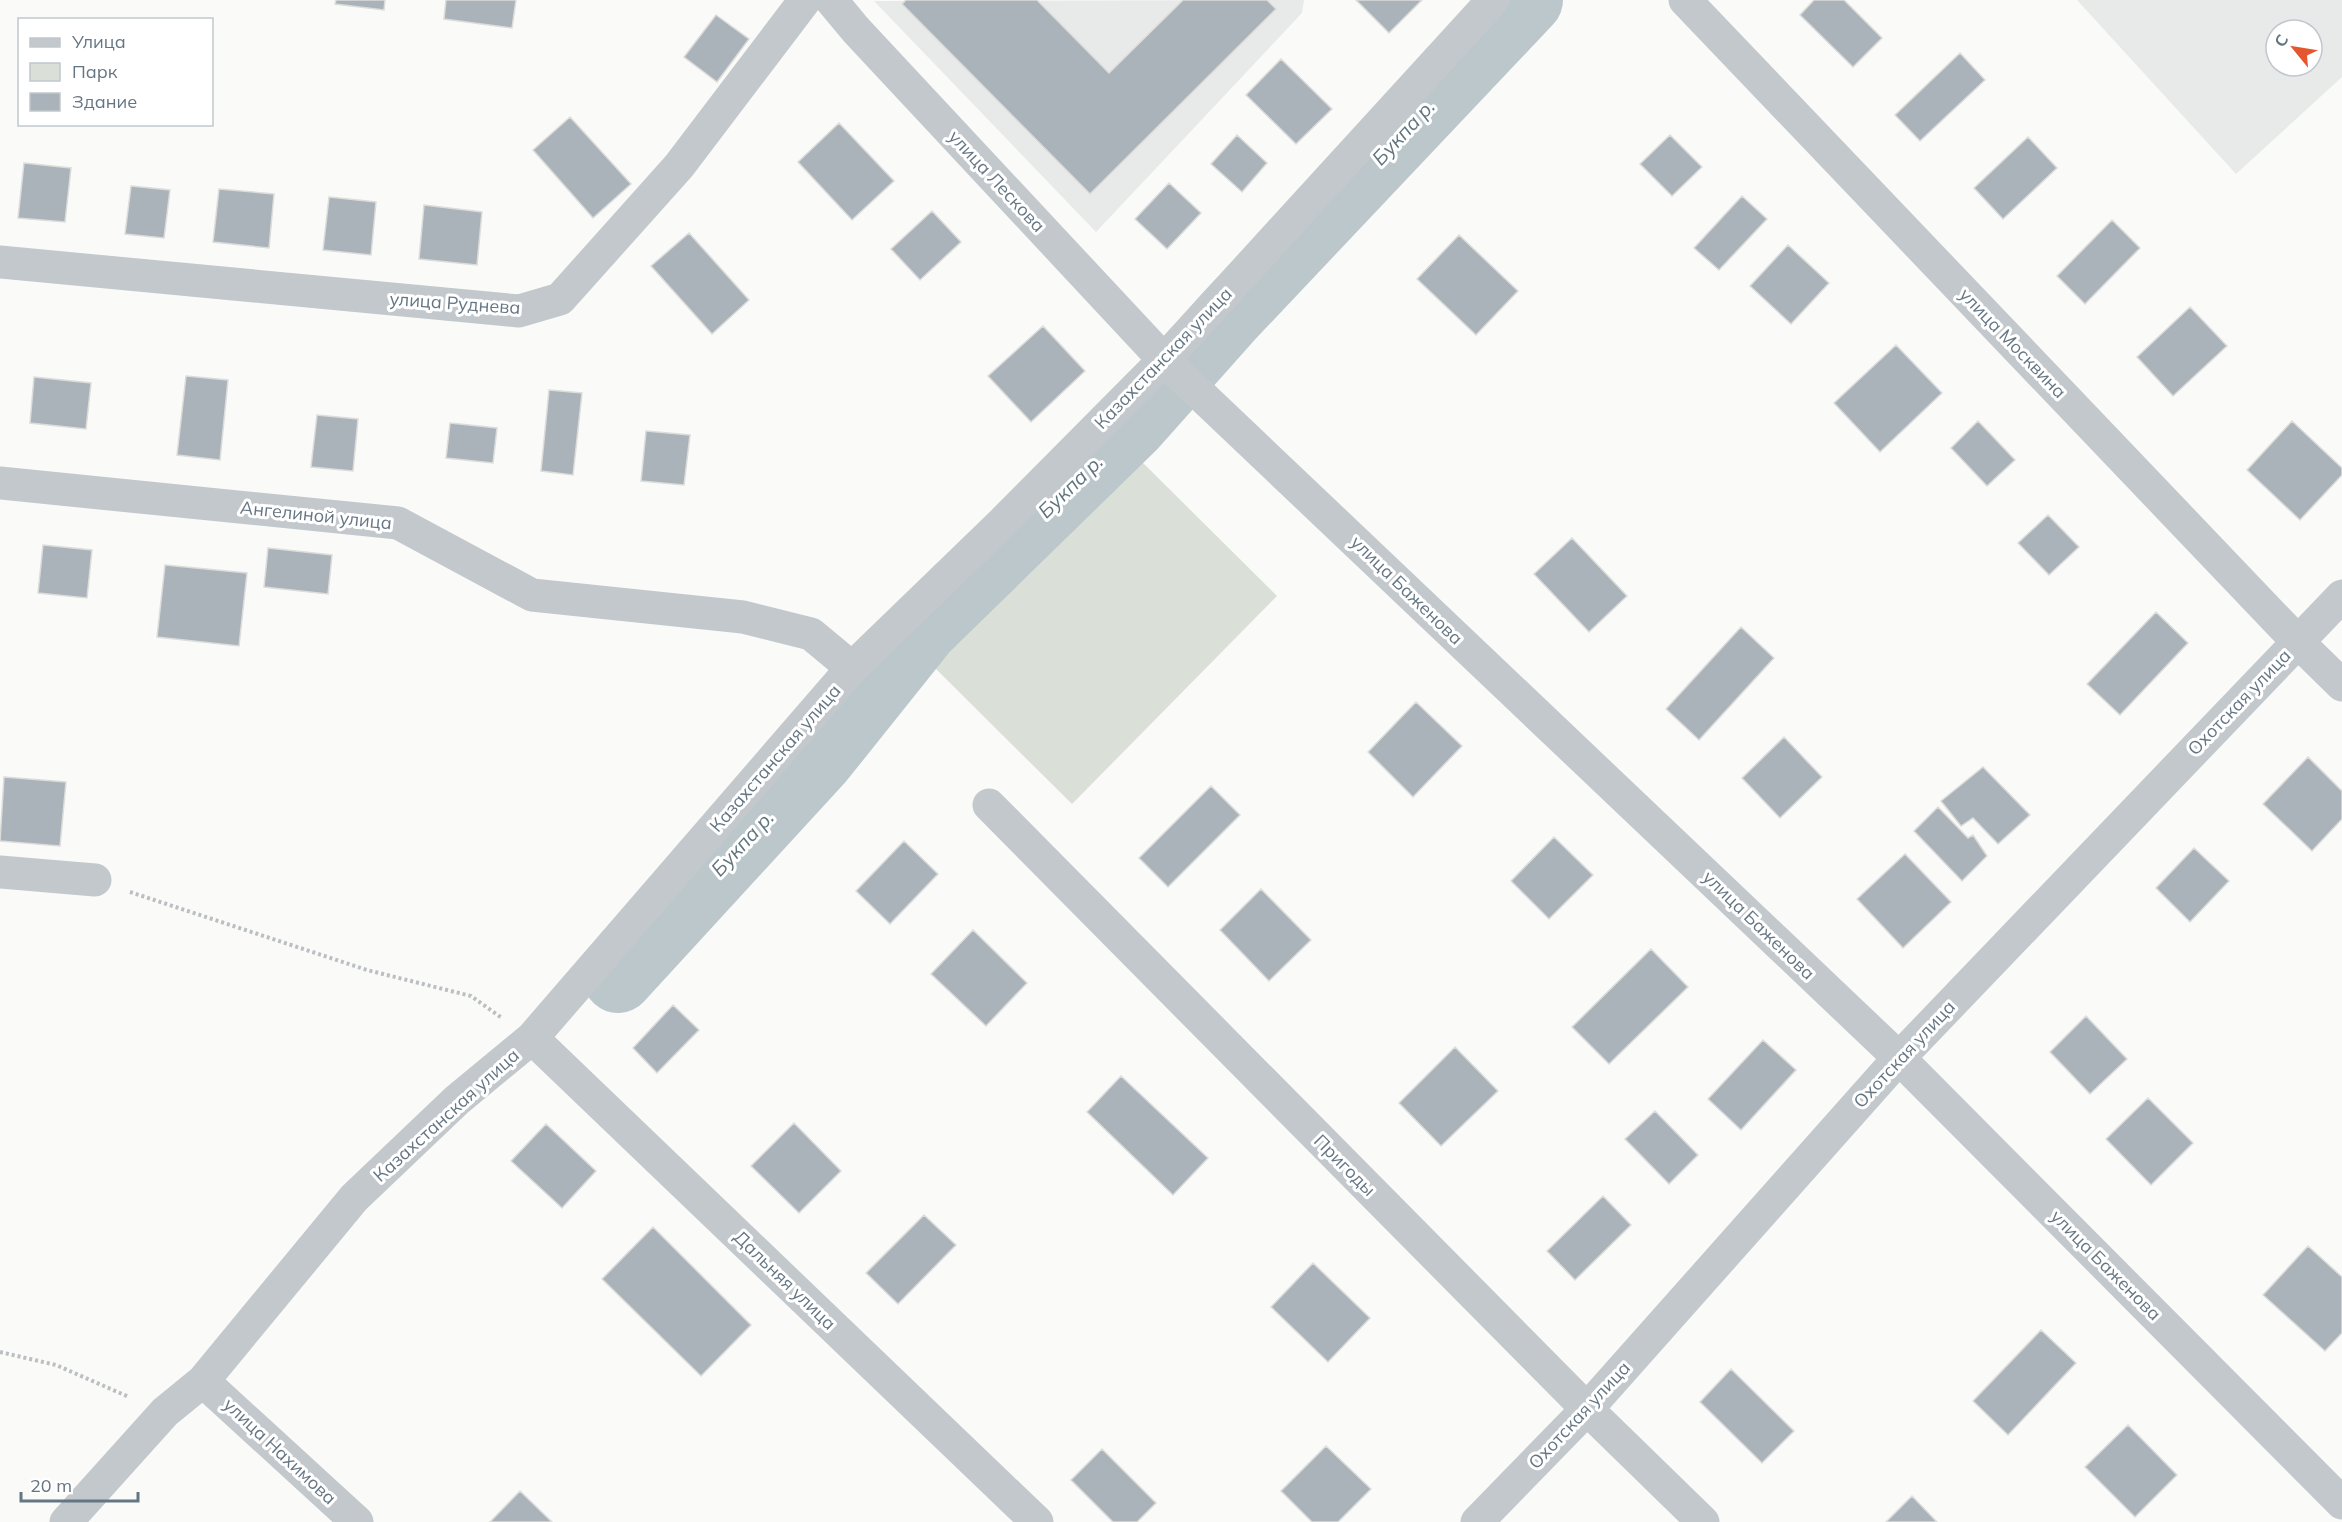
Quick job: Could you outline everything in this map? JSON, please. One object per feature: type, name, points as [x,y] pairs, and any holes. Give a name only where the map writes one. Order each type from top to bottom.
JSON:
[{"type":"street","name":"улица Руднева","points":[[0,262],[519,311],[560,299],[679,166],[805,0]]},
{"type":"street","name":"улица Лескова","points":[[831,0],[856,30],[1164,360]]},
{"type":"street","name":"Казахстанская улица","points":[[66,1522],[165,1412],[203,1381],[354,1198],[457,1100],[532,1038],[852,668],[1003,522],[1164,360],[1493,0]]},
{"type":"street","name":"улица Москвина","points":[[1685,0],[2342,686]]},
{"type":"street","name":"улица Баженова","points":[[1164,360],[1899,1058],[2342,1503]]},
{"type":"street","name":"Ангелиной улица","points":[[0,483],[398,523],[532,595],[743,617],[811,634],[852,668]]},
{"type":"street","name":"Охотская улица","points":[[1477,1522],[1587,1409],[1899,1058],[2342,596]]},
{"type":"street","name":"Пригоды","points":[[988,805],[1587,1409],[1703,1522]]},
{"type":"street","points":[[0,872],[95,880]]},
{"type":"street","name":"Дальняя улица","points":[[532,1038],[1037,1522]]},
{"type":"street","name":"улица Нахимова","points":[[203,1381],[357,1522]]},
{"type":"path","points":[[95,880],[367,970],[471,996],[532,1038]]},
{"type":"path","points":[[0,1352],[56,1365],[165,1412]]},
{"type":"shaded area","points":[[1304,0],[1302,13],[1096,232],[874,1]]},
{"type":"shaded area","points":[[2077,0],[2342,0],[2342,77],[2236,174]]},
{"type":"green space","points":[[1137,457],[1277,596],[1072,804],[932,665]]},
{"type":"building","points":[[336,0],[385,0],[384,10],[335,4]]},
{"type":"building","points":[[446,0],[516,0],[512,28],[444,19]]},
{"type":"building","points":[[906,0],[1037,0],[1109,73],[1183,0],[1267,0],[1276,9],[1090,194],[902,4]]},
{"type":"building","points":[[1356,0],[1422,0],[1389,33]]},
{"type":"building","points":[[1814,0],[1844,0],[1882,38],[1853,67],[1800,15]]},
{"type":"building","points":[[716,15],[749,39],[717,82],[684,57]]},
{"type":"building","points":[[1960,53],[1985,80],[1920,141],[1895,115]]},
{"type":"building","points":[[1281,59],[1332,109],[1296,144],[1246,95]]},
{"type":"building","points":[[570,117],[631,184],[593,218],[533,150]]},
{"type":"building","points":[[839,123],[894,181],[852,220],[798,162]]},
{"type":"building","points":[[1237,135],[1267,163],[1242,192],[1211,164]]},
{"type":"building","points":[[1670,135],[1702,167],[1672,196],[1640,164]]},
{"type":"building","points":[[2028,137],[2057,168],[2003,219],[1974,188]]},
{"type":"building","points":[[24,163],[71,168],[65,222],[18,218]]},
{"type":"building","points":[[1169,183],[1201,213],[1167,249],[1135,219]]},
{"type":"building","points":[[131,186],[170,190],[164,238],[125,234]]},
{"type":"building","points":[[219,189],[274,194],[269,248],[213,242]]},
{"type":"building","points":[[1742,196],[1767,219],[1719,270],[1694,248]]},
{"type":"building","points":[[329,197],[376,202],[371,255],[323,250]]},
{"type":"building","points":[[424,205],[482,212],[477,265],[419,259]]},
{"type":"building","points":[[932,211],[961,242],[920,280],[891,249]]},
{"type":"building","points":[[2112,220],[2140,248],[2085,304],[2057,276]]},
{"type":"building","points":[[689,233],[749,300],[712,334],[651,266]]},
{"type":"building","points":[[1459,235],[1518,291],[1476,335],[1417,279]]},
{"type":"building","points":[[1788,245],[1829,283],[1791,324],[1750,286]]},
{"type":"building","points":[[2190,307],[2227,346],[2173,396],[2137,357]]},
{"type":"building","points":[[1043,326],[1085,371],[1031,422],[988,376]]},
{"type":"building","points":[[1896,345],[1942,393],[1880,452],[1834,403]]},
{"type":"building","points":[[186,376],[228,380],[220,460],[177,455]]},
{"type":"building","points":[[34,377],[91,383],[86,429],[30,423]]},
{"type":"building","points":[[549,390],[582,393],[573,475],[541,471]]},
{"type":"building","points":[[317,415],[358,419],[353,471],[311,467]]},
{"type":"building","points":[[1978,421],[2015,460],[1987,486],[1951,448]]},
{"type":"building","points":[[2292,421],[2342,468],[2342,475],[2300,520],[2247,470]]},
{"type":"building","points":[[450,423],[497,428],[493,463],[446,458]]},
{"type":"building","points":[[646,431],[690,435],[684,485],[641,481]]},
{"type":"building","points":[[2048,515],[2079,547],[2049,575],[2018,543]]},
{"type":"building","points":[[1572,538],[1627,596],[1589,632],[1534,574]]},
{"type":"building","points":[[43,545],[92,550],[87,598],[38,593]]},
{"type":"building","points":[[268,548],[332,555],[328,594],[264,587]]},
{"type":"building","points":[[165,565],[247,573],[239,646],[157,637]]},
{"type":"building","points":[[2156,612],[2188,643],[2120,715],[2087,684]]},
{"type":"building","points":[[1741,627],[1774,658],[1699,740],[1666,709]]},
{"type":"building","points":[[1416,702],[1462,746],[1413,797],[1368,752]]},
{"type":"building","points":[[1784,737],[1822,777],[1780,818],[1742,778]]},
{"type":"building","points":[[2308,757],[2342,791],[2342,819],[2312,851],[2263,804]]},
{"type":"building","points":[[1983,767],[2030,815],[1998,844],[1973,818],[1961,826],[1941,801]]},
{"type":"building","points":[[4,777],[66,782],[60,846],[0,841]]},
{"type":"building","points":[[1211,786],[1240,815],[1168,887],[1139,858]]},
{"type":"building","points":[[1938,807],[1968,838],[1973,835],[1987,856],[1962,881],[1914,831]]},
{"type":"building","points":[[1554,837],[1593,875],[1549,919],[1511,881]]},
{"type":"building","points":[[904,841],[938,874],[890,924],[856,891]]},
{"type":"building","points":[[2194,848],[2229,881],[2190,922],[2156,888]]},
{"type":"building","points":[[1905,854],[1951,902],[1903,948],[1857,899]]},
{"type":"building","points":[[1261,889],[1311,940],[1269,981],[1220,930]]},
{"type":"building","points":[[973,930],[1027,983],[986,1026],[931,974]]},
{"type":"building","points":[[1651,949],[1688,987],[1609,1064],[1572,1027]]},
{"type":"building","points":[[673,1005],[699,1030],[657,1073],[633,1048]]},
{"type":"building","points":[[2086,1016],[2127,1059],[2090,1094],[2050,1052]]},
{"type":"building","points":[[1763,1040],[1796,1070],[1741,1130],[1708,1099]]},
{"type":"building","points":[[1455,1047],[1498,1091],[1441,1146],[1399,1103]]},
{"type":"building","points":[[1121,1076],[1208,1158],[1173,1195],[1087,1112]]},
{"type":"building","points":[[2148,1098],[2193,1143],[2151,1185],[2106,1139]]},
{"type":"building","points":[[1655,1111],[1698,1155],[1669,1184],[1625,1139]]},
{"type":"building","points":[[794,1123],[841,1171],[799,1213],[751,1166]]},
{"type":"building","points":[[546,1124],[596,1171],[562,1208],[511,1161]]},
{"type":"building","points":[[1603,1196],[1631,1225],[1575,1280],[1547,1251]]},
{"type":"building","points":[[924,1215],[956,1245],[898,1304],[866,1273]]},
{"type":"building","points":[[653,1227],[751,1325],[701,1376],[602,1279]]},
{"type":"building","points":[[2308,1246],[2342,1277],[2342,1333],[2325,1351],[2263,1295]]},
{"type":"building","points":[[1313,1263],[1370,1318],[1328,1362],[1271,1307]]},
{"type":"building","points":[[2041,1330],[2076,1363],[2008,1435],[1973,1401]]},
{"type":"building","points":[[1731,1369],[1794,1431],[1762,1463],[1700,1402]]},
{"type":"building","points":[[2128,1425],[2177,1475],[2135,1517],[2085,1467]]},
{"type":"building","points":[[1326,1446],[1371,1489],[1338,1522],[1312,1522],[1281,1491]]},
{"type":"building","points":[[1102,1449],[1156,1503],[1137,1522],[1113,1522],[1071,1480]]},
{"type":"building","points":[[520,1491],[552,1522],[490,1522]]},
{"type":"building","points":[[1912,1496],[1937,1522],[1886,1522]]},
{"type":"waterway","name":"Букпа р.","points":[[618,978],[820,758],[924,628],[1132,425],[1230,315],[1528,0]]}]
